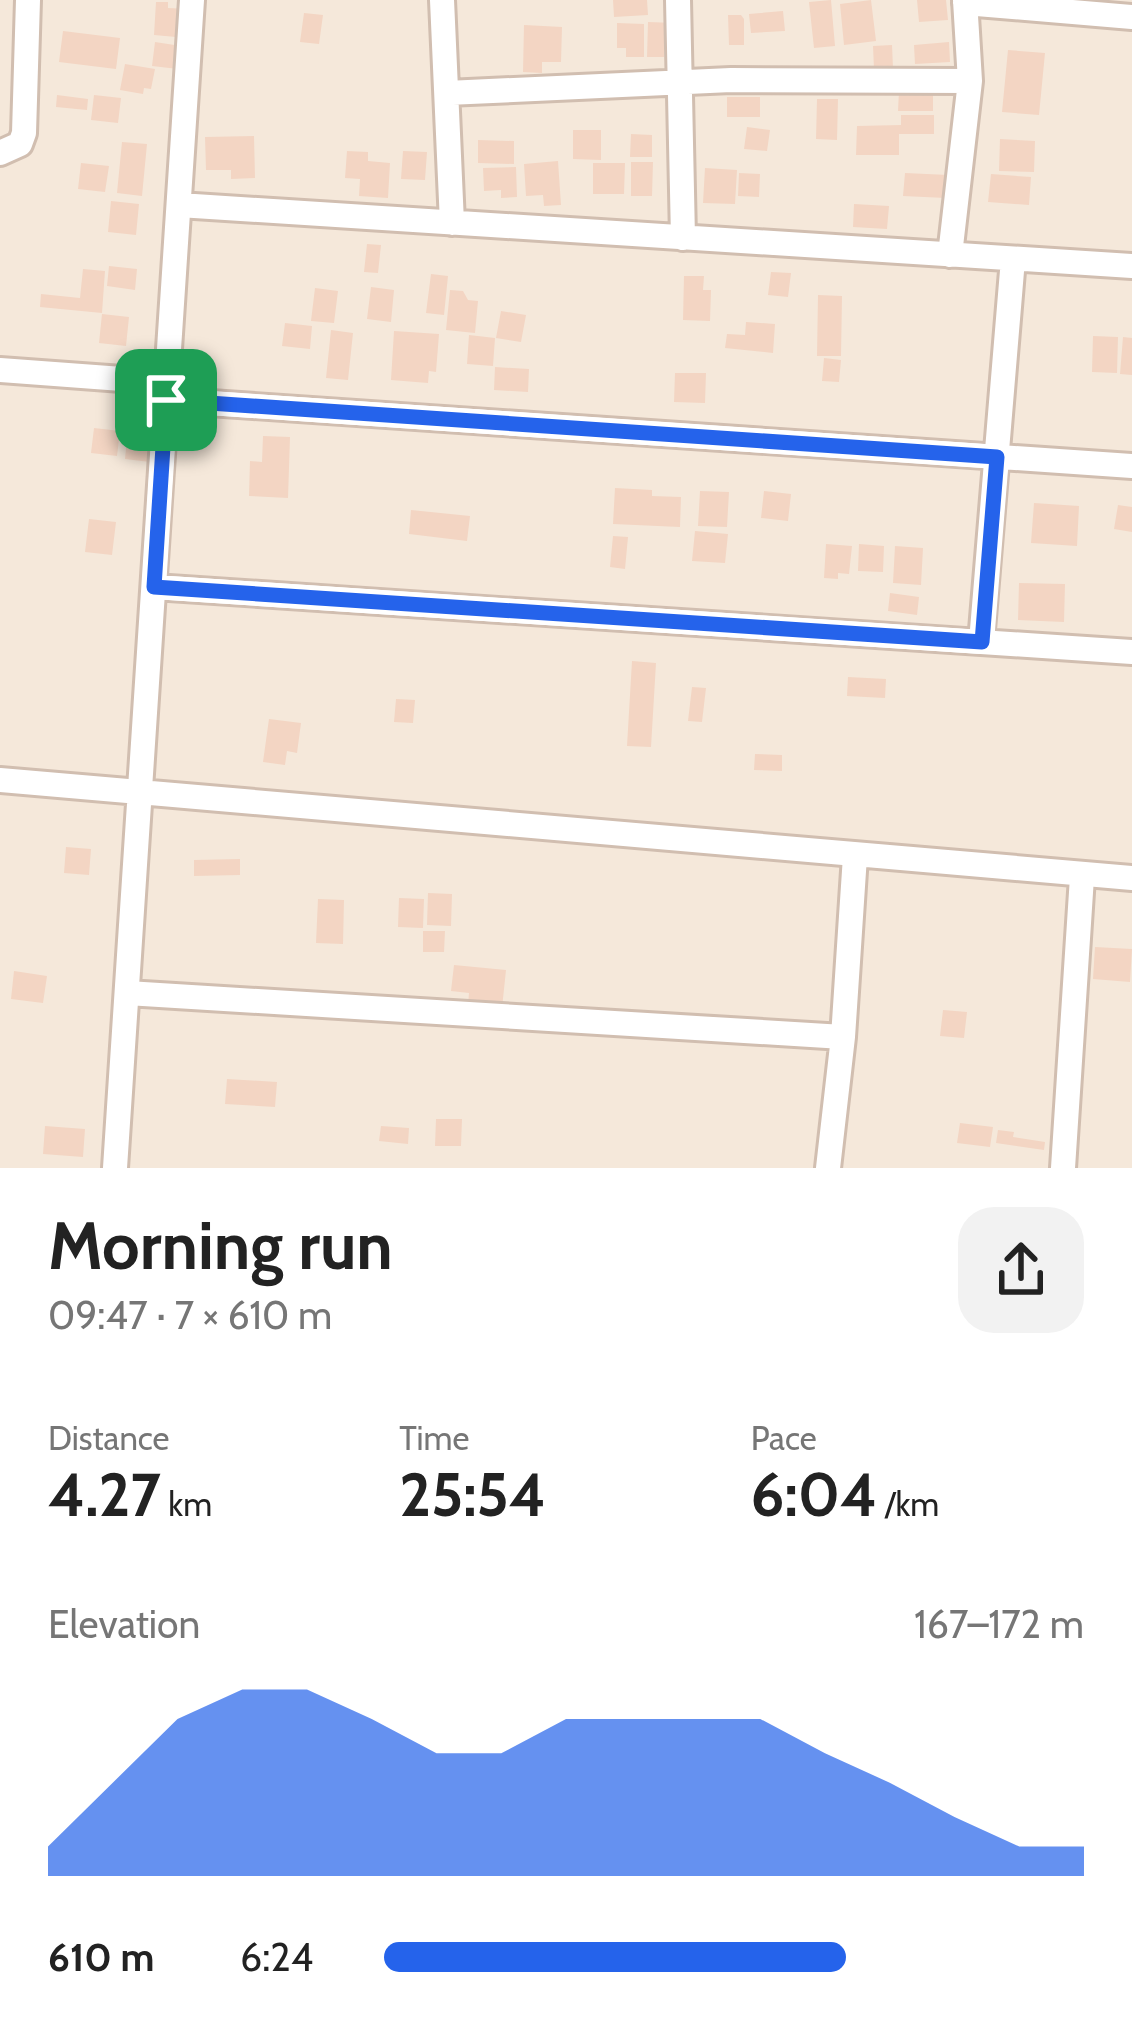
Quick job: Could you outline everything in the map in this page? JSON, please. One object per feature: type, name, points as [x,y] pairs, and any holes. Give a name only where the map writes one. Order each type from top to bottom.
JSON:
[{"type":"street","points":[[0,153],[20,144],[24,133],[28,0]]},
{"type":"street","points":[[115,1168],[192,0]]},
{"type":"street","points":[[442,0],[452,223]]},
{"type":"street","points":[[679,0],[683,238]]},
{"type":"street","points":[[950,255],[970,81],[965,2],[1132,17]]},
{"type":"street","points":[[446,93],[731,80],[970,81]]},
{"type":"street","points":[[179,205],[1132,266]]},
{"type":"street","points":[[982,642],[1013,259]]},
{"type":"street","points":[[0,370],[122,379],[166,400],[1132,466]]},
{"type":"street","points":[[154,587],[1132,652]]},
{"type":"street","points":[[0,780],[1132,878]]},
{"type":"street","points":[[828,1168],[843,1037],[855,856]]},
{"type":"street","points":[[1063,1168],[1082,877]]},
{"type":"street","points":[[127,993],[843,1037]]},
{"type":"shaded area","points":[[0,0],[1132,0],[1132,1168],[0,1168]]},
{"type":"building","points":[[613,0],[647,0],[648,15],[614,17]]},
{"type":"building","points":[[831,0],[835,46],[814,48],[809,2]]},
{"type":"building","points":[[871,0],[876,41],[844,45],[840,4]]},
{"type":"building","points":[[917,0],[946,0],[948,20],[919,22]]},
{"type":"building","points":[[156,2],[189,9],[187,38],[154,35]]},
{"type":"building","points":[[783,11],[785,31],[751,33],[749,14]]},
{"type":"building","points":[[304,13],[323,15],[319,44],[300,42]]},
{"type":"building","points":[[728,15],[744,19],[744,45],[729,45]]},
{"type":"building","points":[[648,22],[676,23],[676,45],[664,45],[664,57],[647,57]]},
{"type":"building","points":[[617,23],[644,24],[644,57],[626,57],[626,48],[617,48]]},
{"type":"building","points":[[524,25],[562,27],[561,62],[542,62],[542,73],[523,72]]},
{"type":"building","points":[[63,31],[120,38],[116,69],[59,62]]},
{"type":"building","points":[[155,42],[181,46],[178,69],[152,66]]},
{"type":"building","points":[[949,42],[950,62],[915,64],[914,45]]},
{"type":"building","points":[[892,45],[893,68],[874,69],[873,46]]},
{"type":"building","points":[[1008,50],[1045,53],[1039,115],[1002,112]]},
{"type":"building","points":[[125,64],[155,69],[151,89],[144,88],[143,94],[120,90]]},
{"type":"building","points":[[899,91],[933,91],[933,111],[898,111]]},
{"type":"building","points":[[57,95],[88,99],[87,110],[56,107]]},
{"type":"building","points":[[94,95],[121,98],[118,123],[91,120]]},
{"type":"building","points":[[727,97],[760,97],[760,117],[727,117]]},
{"type":"building","points":[[817,99],[838,99],[837,140],[816,139]]},
{"type":"building","points":[[901,115],[934,115],[934,134],[899,134],[899,155],[856,155],[857,126],[901,125]]},
{"type":"building","points":[[747,127],[770,130],[767,151],[744,149]]},
{"type":"building","points":[[573,130],[601,130],[601,160],[573,159]]},
{"type":"building","points":[[631,134],[652,135],[652,157],[630,157]]},
{"type":"building","points":[[254,136],[255,178],[231,179],[231,170],[206,170],[205,137]]},
{"type":"building","points":[[1000,139],[1035,141],[1034,172],[999,171]]},
{"type":"building","points":[[478,140],[514,141],[514,164],[478,163]]},
{"type":"building","points":[[122,142],[147,144],[142,196],[117,193]]},
{"type":"building","points":[[347,151],[368,152],[368,161],[390,163],[388,198],[359,196],[360,179],[345,178]]},
{"type":"building","points":[[403,151],[427,152],[425,180],[401,179]]},
{"type":"building","points":[[558,161],[561,205],[544,206],[543,195],[526,196],[524,164]]},
{"type":"building","points":[[631,162],[653,162],[652,196],[631,196]]},
{"type":"building","points":[[81,163],[109,166],[105,192],[78,189]]},
{"type":"building","points":[[593,163],[625,163],[624,194],[593,194]]},
{"type":"building","points":[[516,167],[517,197],[501,198],[501,190],[484,191],[483,168]]},
{"type":"building","points":[[705,168],[737,170],[735,204],[703,203]]},
{"type":"building","points":[[739,173],[760,174],[759,197],[738,196]]},
{"type":"building","points":[[905,173],[948,175],[946,198],[903,196]]},
{"type":"building","points":[[991,174],[1031,177],[1029,205],[988,202]]},
{"type":"building","points":[[111,201],[139,204],[136,235],[108,232]]},
{"type":"building","points":[[854,204],[889,206],[887,229],[853,227]]},
{"type":"building","points":[[367,244],[381,245],[378,273],[364,272]]},
{"type":"building","points":[[109,266],[137,269],[135,290],[107,286]]},
{"type":"building","points":[[83,269],[105,271],[102,313],[40,307],[41,294],[80,298]]},
{"type":"building","points":[[771,272],[791,273],[788,297],[768,295]]},
{"type":"building","points":[[431,274],[448,276],[444,315],[426,313]]},
{"type":"building","points":[[684,276],[704,276],[703,290],[711,290],[710,321],[683,320]]},
{"type":"building","points":[[371,287],[394,290],[391,322],[367,319]]},
{"type":"building","points":[[315,288],[338,291],[334,323],[311,321]]},
{"type":"building","points":[[450,290],[463,291],[468,300],[478,301],[475,333],[446,330]]},
{"type":"building","points":[[818,295],[842,296],[841,356],[817,356]]},
{"type":"building","points":[[501,311],[526,315],[521,342],[496,338]]},
{"type":"building","points":[[102,314],[129,317],[126,346],[99,343]]},
{"type":"building","points":[[746,322],[775,324],[773,353],[725,348],[727,334],[745,335]]},
{"type":"building","points":[[285,323],[312,326],[310,349],[282,346]]},
{"type":"building","points":[[331,330],[353,333],[348,380],[326,378]]},
{"type":"building","points":[[394,331],[439,334],[436,372],[429,371],[428,383],[391,380]]},
{"type":"building","points":[[469,335],[495,338],[493,366],[467,364]]},
{"type":"building","points":[[1093,336],[1118,337],[1117,373],[1092,372]]},
{"type":"building","points":[[1123,337],[1132,338],[1132,375],[1120,374]]},
{"type":"building","points":[[824,358],[841,360],[839,382],[822,381]]},
{"type":"building","points":[[495,367],[529,369],[528,392],[494,390]]},
{"type":"building","points":[[675,373],[706,373],[705,403],[674,402]]},
{"type":"building","points":[[128,427],[154,430],[150,462],[125,459]]},
{"type":"building","points":[[94,428],[120,431],[117,456],[91,453]]},
{"type":"building","points":[[263,436],[290,437],[288,498],[249,496],[250,461],[262,462]]},
{"type":"building","points":[[615,488],[681,497],[680,527],[613,524]]},
{"type":"building","points":[[700,491],[729,492],[727,527],[698,526]]},
{"type":"building","points":[[764,491],[791,494],[788,521],[761,518]]},
{"type":"building","points":[[1034,503],[1079,506],[1077,546],[1031,543]]},
{"type":"building","points":[[1118,505],[1132,507],[1132,532],[1114,529]]},
{"type":"building","points":[[411,510],[470,516],[467,541],[409,534]]},
{"type":"building","points":[[89,519],[116,522],[112,555],[85,552]]},
{"type":"building","points":[[695,531],[728,534],[725,563],[692,561]]},
{"type":"building","points":[[613,536],[628,537],[625,569],[610,567]]},
{"type":"building","points":[[826,544],[852,546],[849,574],[824,578]]},
{"type":"building","points":[[859,544],[884,546],[883,572],[858,571]]},
{"type":"building","points":[[895,546],[923,548],[921,585],[893,583]]},
{"type":"building","points":[[1019,583],[1065,584],[1064,622],[1018,620]]},
{"type":"building","points":[[890,593],[919,597],[917,615],[888,611]]},
{"type":"building","points":[[632,661],[656,663],[651,747],[627,746]]},
{"type":"building","points":[[848,677],[886,679],[885,698],[847,696]]},
{"type":"building","points":[[692,687],[706,688],[702,722],[688,721]]},
{"type":"building","points":[[396,699],[415,700],[413,723],[394,722]]},
{"type":"building","points":[[269,719],[301,723],[297,753],[287,751],[285,765],[263,762]]},
{"type":"building","points":[[755,754],[782,755],[782,771],[754,770]]},
{"type":"building","points":[[66,847],[91,849],[89,875],[64,873]]},
{"type":"building","points":[[240,859],[240,875],[194,876],[194,860]]},
{"type":"building","points":[[428,893],[452,894],[451,926],[427,925]]},
{"type":"building","points":[[399,898],[424,899],[423,928],[398,927]]},
{"type":"building","points":[[318,899],[344,900],[343,944],[316,943]]},
{"type":"building","points":[[423,931],[445,931],[444,952],[423,952]]},
{"type":"building","points":[[1095,947],[1132,949],[1130,982],[1093,979]]},
{"type":"building","points":[[454,965],[506,970],[502,1008],[468,1005],[469,993],[451,991]]},
{"type":"building","points":[[14,971],[47,976],[43,1003],[11,999]]},
{"type":"building","points":[[943,1010],[967,1012],[964,1038],[940,1036]]},
{"type":"building","points":[[227,1079],[277,1082],[275,1107],[225,1104]]},
{"type":"building","points":[[436,1119],[462,1119],[461,1146],[435,1146]]},
{"type":"building","points":[[960,1123],[993,1127],[990,1147],[957,1143]]},
{"type":"building","points":[[45,1126],[85,1129],[83,1157],[43,1154]]},
{"type":"building","points":[[381,1126],[409,1128],[408,1144],[379,1141]]},
{"type":"building","points":[[998,1130],[1045,1142],[1044,1150],[996,1143]]},
{"type":"route","points":[[166,400],[997,457],[982,642],[154,587],[166,400]]}]
